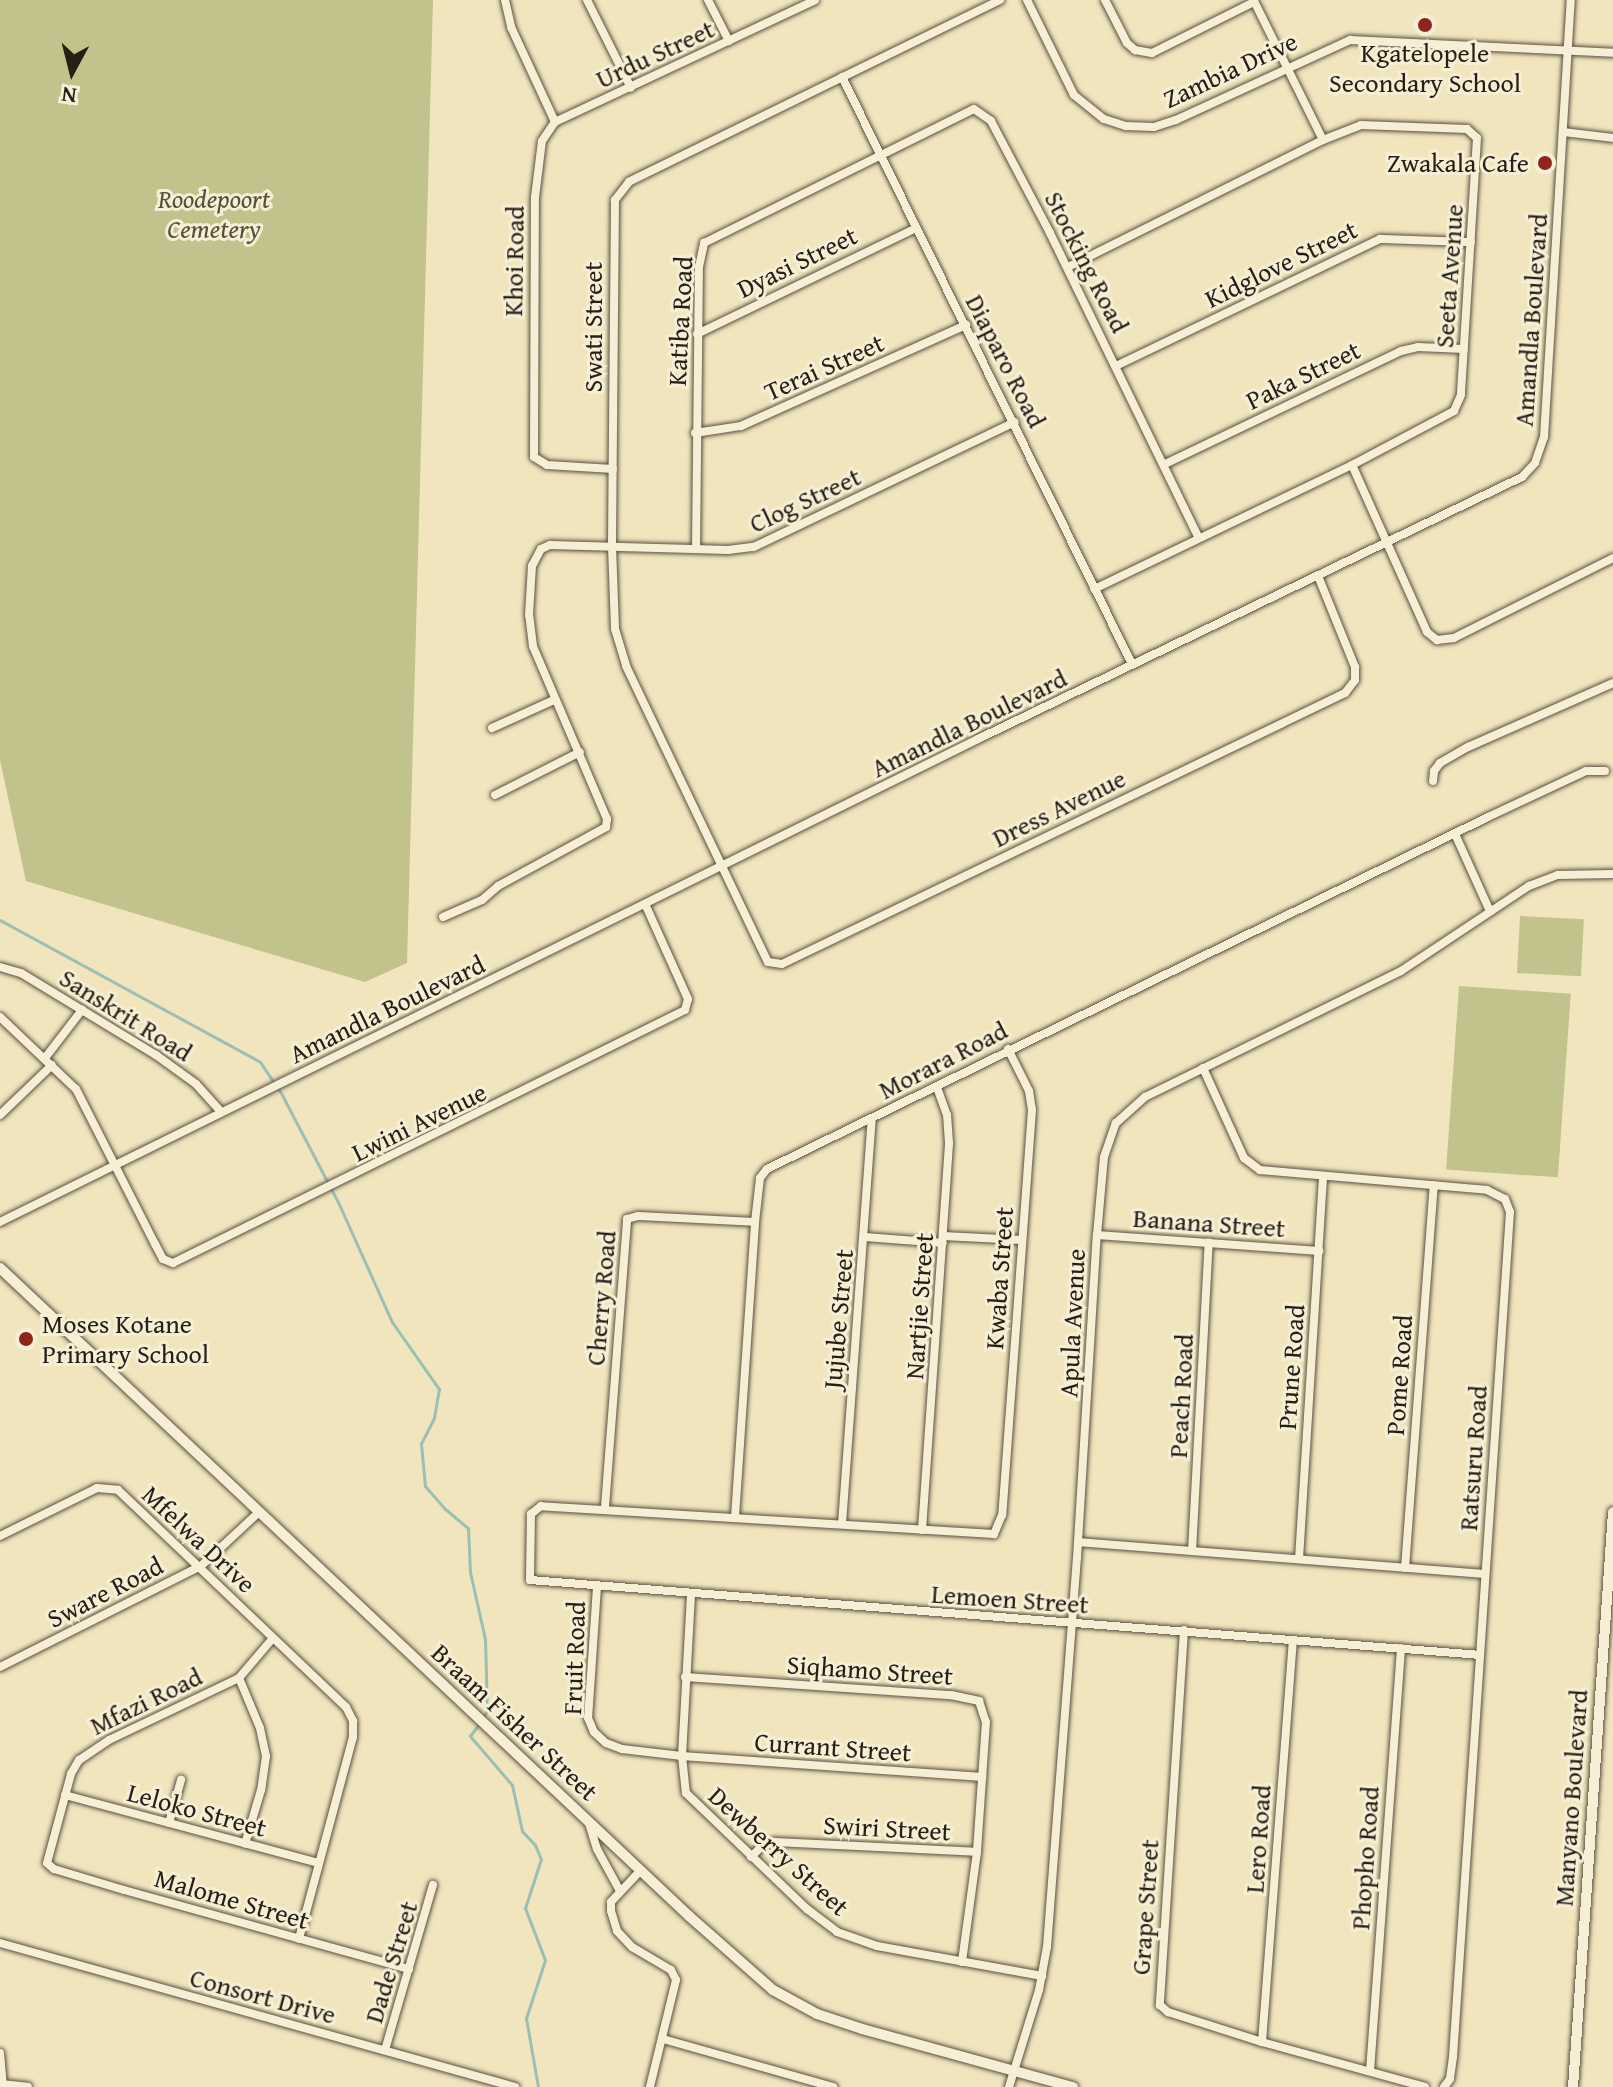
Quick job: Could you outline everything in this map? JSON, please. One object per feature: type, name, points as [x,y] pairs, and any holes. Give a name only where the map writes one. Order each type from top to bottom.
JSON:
[{"type":"street","points":[[505,0],[511,27],[555,122]]},
{"type":"street","points":[[587,0],[631,88]]},
{"type":"street","points":[[708,0],[729,41]]},
{"type":"street","name":"Urdu Street","points":[[555,122],[815,0]]},
{"type":"street","name":"Swati Street","points":[[724,868],[620,651],[613,606],[612,546],[614,208],[618,193],[629,182],[1000,0]]},
{"type":"street","name":"Zambia Drive","points":[[1027,0],[1074,95],[1104,119],[1126,126],[1154,127],[1176,120],[1332,45],[1359,39],[1613,53]]},
{"type":"street","points":[[1105,0],[1127,43],[1135,50],[1152,53],[1254,1],[1323,140]]},
{"type":"street","name":"Amandla Boulevard","points":[[0,1222],[724,868],[1132,664],[1522,477],[1539,456],[1545,429],[1571,0]]},
{"type":"street","name":"Diaparo Road","points":[[842,77],[1132,664]]},
{"type":"street","name":"Stocking Road","points":[[879,155],[969,110],[980,111],[991,121],[1118,365],[1199,538]]},
{"type":"street","name":"Khoi Road","points":[[555,122],[542,141],[536,172],[534,457],[547,465],[613,469]]},
{"type":"street","name":"Seeta Avenue","points":[[1068,267],[1323,140],[1366,124],[1472,131],[1478,147],[1461,395],[1454,411],[1352,465],[1094,589]]},
{"type":"street","points":[[1563,132],[1613,138]]},
{"type":"street","name":"Katiba Road","points":[[696,549],[699,255],[704,243],[879,155]]},
{"type":"street","name":"Dyasi Street","points":[[697,334],[916,228]]},
{"type":"street","name":"Kidglove Street","points":[[1118,365],[1380,239],[1471,242]]},
{"type":"street","name":"Terai Street","points":[[695,433],[741,426],[966,325]]},
{"type":"street","name":"Paka Street","points":[[1165,464],[1401,351],[1418,347],[1464,349]]},
{"type":"street","name":"Clog Street","points":[[554,700],[533,646],[529,615],[534,558],[541,549],[550,545],[696,549],[754,547],[1015,422]]},
{"type":"street","points":[[1352,465],[1427,632],[1442,641],[1613,558]]},
{"type":"street","name":"Dress Avenue","points":[[724,868],[765,957],[770,964],[782,964],[1345,693],[1355,680],[1355,667],[1318,576]]},
{"type":"street","points":[[1433,781],[1440,763],[1468,747],[1613,683]]},
{"type":"street","points":[[443,917],[482,900],[498,886],[606,827],[607,819],[580,752],[554,700],[492,728]]},
{"type":"street","points":[[495,795],[580,752]]},
{"type":"street","name":"Morara Road","points":[[735,1517],[755,1222],[763,1172],[1008,1049],[1586,771],[1605,771]]},
{"type":"street","points":[[1455,834],[1490,911]]},
{"type":"street","name":"Apula Avenue","points":[[1009,2087],[1042,1976],[1072,1624],[1097,1235],[1104,1157],[1116,1123],[1138,1101],[1401,971],[1544,879],[1577,873],[1613,874]]},
{"type":"street","name":"Lwini Avenue","points":[[116,1163],[155,1244],[170,1263],[324,1191],[685,1010],[688,999],[646,906]]},
{"type":"street","name":"Sanskrit Road","points":[[0,967],[21,973],[180,1070],[221,1112]]},
{"type":"street","points":[[0,1115],[48,1062],[82,1010]]},
{"type":"street","points":[[0,1017],[76,1089],[116,1163]]},
{"type":"street","name":"Kwaba Street","points":[[922,1530],[987,1535],[998,1530],[1002,1515],[1031,1103],[1008,1049]]},
{"type":"street","name":"Ratsuru Road","points":[[1203,1068],[1239,1149],[1253,1166],[1271,1172],[1494,1192],[1505,1199],[1510,1212],[1453,2057],[1450,2079],[1444,2087]]},
{"type":"street","name":"Nartjie Street","points":[[922,1530],[949,1133],[937,1087]]},
{"type":"street","name":"Jujube Street","points":[[842,1524],[872,1118]]},
{"type":"street","name":"Prune Road","points":[[1299,1559],[1323,1177]]},
{"type":"street","name":"Pome Road","points":[[1405,1568],[1434,1185]]},
{"type":"street","name":"Cherry Road","points":[[605,1507],[627,1219],[638,1216],[755,1222]]},
{"type":"street","name":"Banana Street","points":[[1097,1235],[1319,1251]]},
{"type":"street","points":[[865,1237],[1022,1240]]},
{"type":"street","name":"Peach Road","points":[[1192,1551],[1209,1242]]},
{"type":"street","name":"Braam Fisher Street","points":[[0,1268],[749,1971],[793,2003],[862,2029],[1073,2087]]},
{"type":"street","name":"Mfelwa Drive","points":[[0,1536],[88,1492],[112,1487],[201,1566],[346,1707],[353,1721],[353,1737],[318,1863]]},
{"type":"street","name":"Lemoen Street","points":[[605,1507],[541,1506],[531,1514],[528,1574],[537,1583],[1480,1655]]},
{"type":"street","points":[[605,1507],[922,1530]]},
{"type":"street","name":"Manyano Boulevard","points":[[1573,2087],[1607,1679],[1613,1512]]},
{"type":"street","name":"Sware Road","points":[[0,1667],[201,1566],[258,1513]]},
{"type":"street","points":[[1078,1542],[1484,1574]]},
{"type":"street","name":"Fruit Road","points":[[597,1587],[588,1709],[590,1726],[606,1743],[622,1749],[682,1756]]},
{"type":"street","name":"Dewberry Street","points":[[691,1595],[682,1756],[686,1793],[751,1857],[837,1932],[877,1946],[1042,1976]]},
{"type":"street","name":"Grape Street","points":[[1184,1630],[1160,2005],[1168,2012],[1262,2042],[1425,2087]]},
{"type":"street","name":"Mfazi Road","points":[[47,1863],[71,1774],[90,1751],[239,1678],[273,1638]]},
{"type":"street","name":"Lero Road","points":[[1262,2042],[1293,1640]]},
{"type":"street","name":"Phopho Road","points":[[1370,2071],[1401,1648]]},
{"type":"street","name":"Siqhamo Street","points":[[685,1677],[972,1698],[981,1704],[986,1714],[977,1852],[962,1962]]},
{"type":"street","points":[[239,1678],[260,1728],[266,1756],[261,1790],[245,1844]]},
{"type":"street","name":"Currant Street","points":[[682,1756],[982,1777]]},
{"type":"street","points":[[169,1823],[181,1780]]},
{"type":"street","name":"Leloko Street","points":[[65,1795],[318,1863]]},
{"type":"street","points":[[588,1820],[597,1849],[620,1891]]},
{"type":"street","name":"Swiri Street","points":[[751,1857],[762,1846],[774,1842],[977,1852]]},
{"type":"street","name":"Malome Street","points":[[47,1863],[68,1873],[409,1969]]},
{"type":"street","points":[[299,1939],[318,1863]]},
{"type":"street","points":[[641,1870],[611,1902],[617,1931],[654,1963],[671,1970],[676,1980],[650,2087]]},
{"type":"street","name":"Dade Street","points":[[385,2050],[433,1885]]},
{"type":"street","name":"Consort Drive","points":[[0,1943],[514,2087]]},
{"type":"street","points":[[663,2039],[833,2087]]},
{"type":"street","points":[[0,2053],[2,2085],[28,2087]]},
{"type":"green space","name":"Roodepoort Cemetery","points":[[0,0],[433,0],[407,963],[365,982],[26,881],[0,760]]},
{"type":"green space","points":[[1520,916],[1584,919],[1581,976],[1517,973]]},
{"type":"green space","points":[[1459,986],[1571,994],[1558,1177],[1446,1170]]},
{"type":"waterway","points":[[0,920],[260,1062],[282,1095],[338,1202],[392,1322],[439,1389],[434,1418],[421,1444],[425,1486],[444,1508],[468,1528],[470,1572],[485,1639],[487,1711],[483,1717]]},
{"type":"waterway","points":[[479,1724],[470,1736],[512,1785],[522,1831],[535,1845],[541,1859],[525,1908],[545,1960],[526,2018],[538,2087]]},
{"type":"place","name":"Kgatelopele Secondary School","points":[[1425,25]]},
{"type":"place","name":"Zwakala Cafe","points":[[1545,163]]},
{"type":"place","name":"Moses Kotane Primary School","points":[[26,1339]]}]
